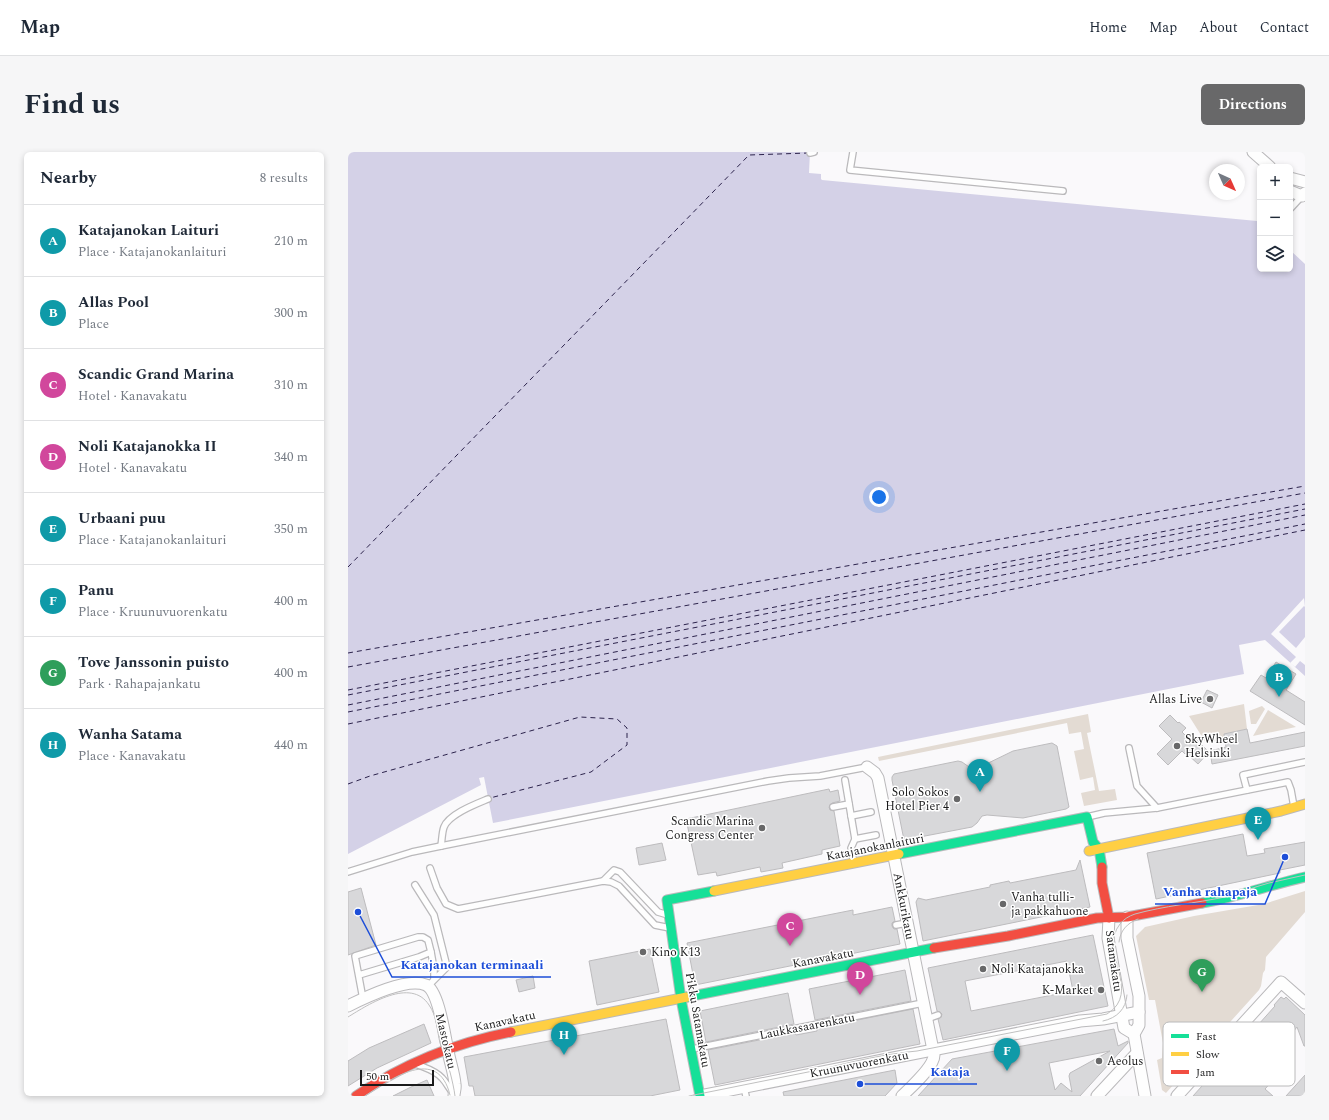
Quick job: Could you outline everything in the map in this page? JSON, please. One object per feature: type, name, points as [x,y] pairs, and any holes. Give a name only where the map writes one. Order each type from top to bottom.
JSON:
[{"type":"main road","points":[[1087,817],[1094,847],[1281,811],[1305,804]]},
{"type":"main road","name":"Katajanokanlaituri","points":[[667,900],[1087,817]]},
{"type":"main road","name":"Satamakatu","points":[[1094,847],[1092,866],[1094,873],[1102,883]]},
{"type":"main road","name":"Satamakatu","points":[[1094,847],[1103,871],[1102,883],[1109,918]]},
{"type":"main road","name":"Kanavakatu","points":[[356,1096],[386,1076],[414,1063],[447,1048],[485,1037],[913,952],[1098,918],[1127,918],[1221,900],[1271,885],[1305,878]]},
{"type":"main road","name":"Pikku Satamakatu","points":[[667,900],[681,998],[699,1096]]},
{"type":"street","points":[[1253,152],[1267,164]]},
{"type":"street","points":[[1293,179],[1305,182]]},
{"type":"street","points":[[1293,192],[1304,194]]},
{"type":"street","name":"Ankkurikatu","points":[[867,767],[875,773],[878,778],[933,1050]]},
{"type":"street","name":"Satamakatu","points":[[1109,918],[1108,938],[1124,1028],[1134,1034]]},
{"type":"street","name":"Satamakatu","points":[[1127,918],[1127,938],[1139,996],[1139,1025],[1134,1034],[1145,1096]]},
{"type":"street","points":[[1245,1022],[1281,982],[1305,1003]]},
{"type":"street","points":[[348,1006],[398,986],[431,984]]},
{"type":"street","name":"Mastokatu","points":[[431,984],[445,1030],[447,1048],[456,1086],[454,1095]]},
{"type":"street","name":"Kruunuvuorenkatu","points":[[699,1096],[745,1091],[933,1050],[1080,1021],[1103,1019],[1139,1012]]},
{"type":"street","points":[[902,1096],[928,1068],[934,1059],[933,1050]]},
{"type":"street","points":[[1097,1096],[1137,1052]]},
{"type":"street","points":[[1177,1096],[1186,1086]]},
{"type":"lane","points":[[853,152],[850,170],[1063,191]]},
{"type":"lane","points":[[1293,206],[1304,194]]},
{"type":"lane","points":[[1129,748],[1138,786],[1157,808]]},
{"type":"lane","points":[[1247,790],[1243,775],[1305,762]]},
{"type":"lane","points":[[348,872],[412,852],[441,846],[776,780],[820,776],[867,767]]},
{"type":"lane","points":[[845,780],[855,839],[851,848],[854,863]]},
{"type":"lane","points":[[1087,817],[1104,813],[1157,808],[1288,782],[1294,807]]},
{"type":"lane","points":[[441,846],[444,827],[449,819],[488,799]]},
{"type":"lane","points":[[833,807],[849,804]]},
{"type":"lane","points":[[851,816],[871,812]]},
{"type":"lane","points":[[855,839],[876,835]]},
{"type":"lane","points":[[430,868],[436,888],[446,904],[458,909],[603,881],[611,882],[619,886],[655,925],[670,928]]},
{"type":"lane","points":[[603,881],[614,870],[620,872],[658,912],[668,915]]},
{"type":"lane","points":[[415,885],[434,914],[447,967],[431,984]]},
{"type":"lane","points":[[896,926],[907,923]]},
{"type":"lane","points":[[363,999],[355,956],[423,937],[428,940],[434,969],[431,984]]},
{"type":"lane","points":[[359,975],[412,960],[431,952]]},
{"type":"lane","name":"Laukkasaarenkatu","points":[[691,1049],[923,1003]]},
{"type":"lane","points":[[926,1019],[938,1015]]},
{"type":"lane","name":"Mastokatu","points":[[414,1063],[439,1075],[454,1095]]},
{"type":"shaded area","points":[[348,152],[810,152],[809,173],[821,174],[822,180],[1257,221],[1257,272],[1293,272],[1293,253],[1305,264],[1305,676],[1265,640],[1239,645],[1244,674],[493,823],[484,777],[479,778],[481,785],[348,854]]},
{"type":"shaded area","points":[[1244,704],[1247,729],[1224,734],[1225,739],[1206,743],[1189,716]]},
{"type":"shaded area","points":[[1262,706],[1265,709],[1256,724],[1251,724],[1249,711]]},
{"type":"shaded area","points":[[1268,710],[1296,727],[1253,736]]},
{"type":"shaded area","points":[[1088,714],[1091,732],[1087,733],[1099,791],[1115,789],[1117,800],[1084,806],[1081,793],[1095,790],[1093,777],[1080,780],[1074,751],[1084,749],[1081,732],[1069,734],[1067,723],[879,761],[878,757]]},
{"type":"shaded area","points":[[1305,891],[1305,912],[1266,957],[1265,970],[1259,990],[1230,1022],[1163,1022],[1163,1043],[1155,1000],[1149,1000],[1136,936],[1145,927],[1194,916],[1264,904]]},
{"type":"shaded area","points":[[1163,1043],[1163,1086],[1172,1086],[1166,1093],[1162,1090],[1157,1060],[1162,1058]]},
{"type":"pier","points":[[1304,598],[1305,607],[1304,606],[1279,632],[1296,648],[1305,637],[1305,665],[1300,661],[1295,667],[1290,663],[1296,657],[1271,634]]},
{"type":"building","points":[[1276,662],[1296,674],[1286,690],[1305,702],[1305,725],[1250,691],[1261,675],[1266,678]]},
{"type":"building","name":"Allas Live","points":[[1207,690],[1218,695],[1212,708],[1201,702]]},
{"type":"building","points":[[1170,715],[1186,728],[1182,732],[1193,743],[1196,739],[1209,752],[1198,764],[1182,751],[1168,765],[1157,754],[1172,739],[1159,726]]},
{"type":"building","points":[[1247,729],[1250,743],[1305,732],[1305,746],[1212,764],[1210,751],[1226,747],[1224,734]]},
{"type":"building","points":[[1052,743],[1057,746],[1069,807],[1066,809],[1023,818],[987,815],[982,816],[972,827],[904,840],[892,780],[894,774],[958,761],[972,769],[976,769],[1013,751]]},
{"type":"building","name":"Scandic Marina Congress Center","points":[[829,789],[830,792],[838,790],[840,801],[832,803],[829,807],[830,810],[834,811],[840,846],[822,850],[822,854],[782,863],[783,868],[761,872],[760,867],[717,876],[716,872],[698,875],[686,819]]},
{"type":"building","points":[[1243,834],[1247,856],[1265,853],[1264,849],[1305,842],[1305,865],[1280,870],[1280,873],[1156,899],[1147,853]]},
{"type":"building","points":[[662,843],[666,860],[639,865],[636,848]]},
{"type":"building","name":"Vanha tulli- ja pakkahuone","points":[[1080,860],[1090,907],[923,941],[916,902],[918,898],[926,900],[990,887],[990,885],[1009,881],[1010,883],[1076,870]]},
{"type":"building","points":[[361,888],[376,945],[348,955],[348,892]]},
{"type":"building","points":[[892,907],[895,921],[892,923],[892,926],[894,929],[897,929],[900,944],[695,985],[687,943],[853,910],[853,915]]},
{"type":"building","points":[[1093,935],[1108,1006],[943,1040],[938,1019],[942,1014],[937,1011],[928,968]],"holes":[[[1067,961],[1073,991],[971,1011],[965,981]]]},
{"type":"building","points":[[650,949],[659,992],[597,1005],[589,961]]},
{"type":"building","points":[[905,970],[911,1001],[815,1020],[809,989]]},
{"type":"building","points":[[533,976],[535,988],[519,992],[516,980]]},
{"type":"building","points":[[788,993],[794,1024],[706,1042],[700,1011]]},
{"type":"building","points":[[1281,997],[1284,999],[1286,997],[1305,1015],[1305,1046],[1297,1027],[1295,1030],[1295,1022],[1261,1022],[1275,1006],[1274,1005]]},
{"type":"building","points":[[913,1009],[920,1044],[715,1085],[708,1050],[795,1033],[796,1035],[817,1031],[817,1028]]},
{"type":"building","points":[[666,1019],[680,1090],[650,1096],[475,1096],[473,1086],[469,1086],[464,1057]]},
{"type":"building","points":[[424,1024],[431,1043],[377,1068],[348,1086],[348,1061],[369,1048]]},
{"type":"building","points":[[1114,1029],[1118,1046],[1128,1041],[1128,1043],[1080,1096],[918,1096],[952,1059]],"holes":[[[1110,1051],[1070,1073],[1069,1076],[1072,1092],[1061,1083],[1055,1090],[1049,1063]]]},
{"type":"building","points":[[895,1070],[897,1083],[885,1096],[784,1096],[783,1092]]},
{"type":"building","points":[[1305,1075],[1305,1096],[1286,1096]]},
{"type":"building","points":[[427,1080],[434,1096],[393,1096],[411,1087]]},
{"type":"building","points":[[1202,1086],[1268,1086],[1265,1089],[1273,1096],[1193,1096]]},
{"type":"ferry route","points":[[348,567],[749,155],[808,153]]},
{"type":"ferry route","points":[[348,653],[1305,486]]},
{"type":"ferry route","points":[[348,667],[1305,493]]},
{"type":"ferry route","points":[[348,690],[1305,504]]},
{"type":"ferry route","points":[[348,695],[1305,509]]},
{"type":"ferry route","points":[[348,705],[1305,515]]},
{"type":"ferry route","points":[[348,712],[1305,524]]},
{"type":"ferry route","points":[[348,724],[1305,530]]},
{"type":"ferry route","points":[[348,784],[370,776],[580,717],[617,719],[627,728],[627,745],[591,772],[490,798]]},
{"type":"tram line","points":[[689,1096],[870,1058],[917,1051],[1107,1014],[1117,1005],[1121,994],[1121,983],[1114,946],[1115,935],[1120,924],[1127,918],[1135,914],[1157,909],[1225,897],[1269,883],[1305,875]]},
{"type":"tram line","points":[[1119,942],[1121,934],[1125,928],[1138,919]]},
{"type":"tram line","points":[[348,1017],[378,1000],[390,996],[401,993],[412,993],[421,997],[429,1005],[434,1014],[440,1043],[450,1072],[455,1096]]},
{"type":"tram line","points":[[1103,1021],[1113,1018],[1123,1009],[1127,995]]},
{"type":"tram line","points":[[365,1096],[400,1075],[413,1070],[425,1069],[435,1072],[444,1080],[450,1095]]},
{"type":"traffic: fast","points":[[899,854],[1087,817],[1093,842],[1099,849],[1102,867]]},
{"type":"traffic: fast","points":[[1202,903],[1228,898],[1305,877]]},
{"type":"traffic: fast","points":[[700,1096],[681,999],[667,900],[714,891]]},
{"type":"traffic: fast","points":[[687,997],[934,948]]},
{"type":"traffic: slow","points":[[1089,851],[1281,811],[1305,804]]},
{"type":"traffic: slow","points":[[714,891],[899,854]]},
{"type":"traffic: slow","points":[[511,1032],[687,997]]},
{"type":"traffic: jam","points":[[1102,867],[1102,883],[1109,918]]},
{"type":"traffic: jam","points":[[934,948],[1008,936],[1097,918],[1127,917],[1202,903]]},
{"type":"traffic: jam","points":[[356,1096],[392,1074],[430,1056],[470,1042],[511,1032]]},
{"type":"place","name":"Allas Pool","points":[[1279,697]]},
{"type":"place","name":"Allas Live","points":[[1210,699]]},
{"type":"place","name":"SkyWheel Helsinki","points":[[1177,746]]},
{"type":"place","name":"Katajanokan Laituri","points":[[980,792]]},
{"type":"place","name":"Solo Sokos Hotel Pier 4","points":[[957,799]]},
{"type":"place","name":"Scandic Marina Congress Center","points":[[762,828]]},
{"type":"place","name":"Urbaani puu","points":[[1258,840]]},
{"type":"place","name":"Vanha rahapaja","points":[[1285,857]]},
{"type":"place","name":"Vanha tulli- ja pakkahuone","points":[[1003,904]]},
{"type":"place","name":"Katajanokan terminaali","points":[[358,912]]},
{"type":"place","name":"Scandic Grand Marina","points":[[790,946]]},
{"type":"place","name":"Kino K13","points":[[643,952]]},
{"type":"place","name":"Noli Katajanokka","points":[[983,969]]},
{"type":"place","name":"K-Market","points":[[1101,990]]},
{"type":"place","name":"Tove Janssonin puisto","points":[[1202,992]]},
{"type":"place","name":"Noli Katajanokka II","points":[[860,995]]},
{"type":"place","name":"Wanha Satama","points":[[564,1055]]},
{"type":"place","name":"Aeolus","points":[[1099,1061]]},
{"type":"place","name":"Panu","points":[[1007,1071]]},
{"type":"place","name":"Kataja","points":[[860,1084]]}]
